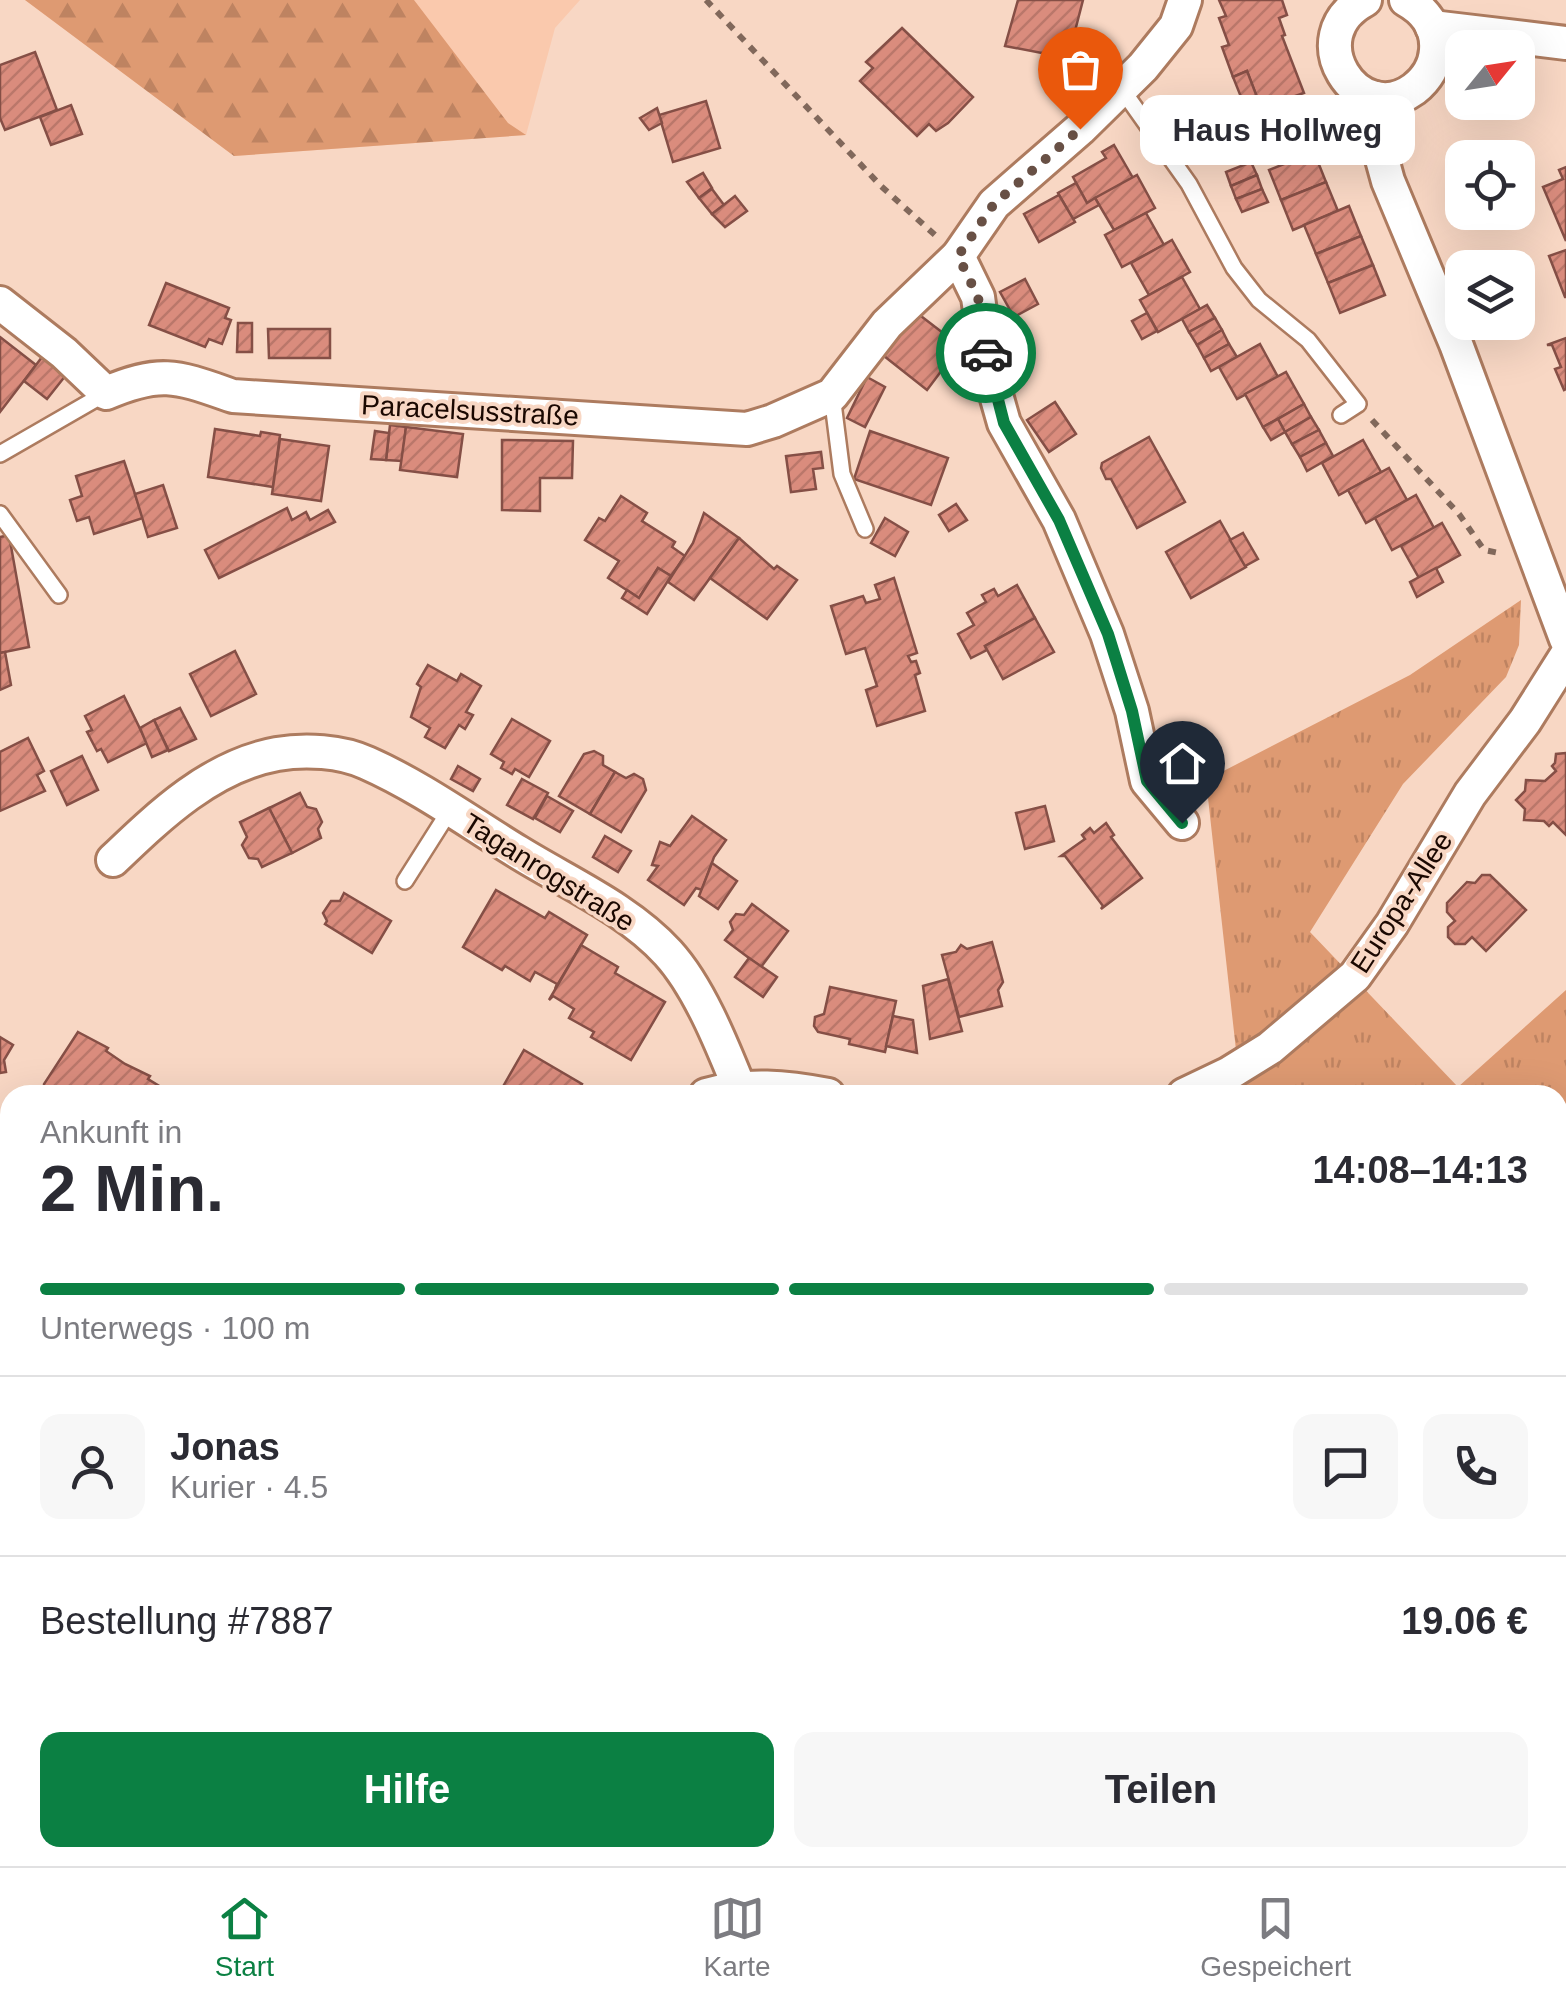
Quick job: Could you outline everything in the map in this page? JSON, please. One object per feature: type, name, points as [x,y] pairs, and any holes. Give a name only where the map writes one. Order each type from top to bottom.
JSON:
[{"type":"street","name":"Paracelsusstraße","points":[[106,393],[145,378],[179,378],[233,396],[747,429],[832,395],[888,324],[958,256],[994,204],[1121,88],[1176,26],[1184,0]]},
{"type":"street","points":[[1353,3],[1336,35],[1337,63],[1354,87],[1376,98],[1406,94],[1426,78],[1436,53],[1432,26],[1418,7],[1406,0]]},
{"type":"street","points":[[1432,26],[1566,43]]},
{"type":"street","points":[[1376,98],[1377,141],[1388,180],[1456,344],[1566,639]]},
{"type":"street","points":[[958,256],[978,297],[988,363],[1004,423],[1059,520],[1108,634],[1132,711],[1147,781],[1182,823]]},
{"type":"street","points":[[0,302],[106,393]]},
{"type":"street","name":"Europa-Allee","points":[[1205,1085],[1270,1048],[1354,976],[1392,924],[1470,794],[1525,721],[1566,656]]},
{"type":"street","name":"Taganrogstraße","points":[[113,860],[162,813],[216,776],[278,754],[328,754],[365,762],[629,918],[670,955],[716,1030],[738,1085]]},
{"type":"lane","points":[[1121,88],[1189,184],[1234,268],[1259,300],[1308,340],[1358,404],[1341,415]]},
{"type":"lane","name":"Paracelsusstraße","points":[[0,454],[106,393]]},
{"type":"lane","points":[[832,395],[842,474],[865,528]]},
{"type":"lane","points":[[0,514],[59,595]]},
{"type":"lane","name":"Taganrogstraße","points":[[405,882],[450,810]]},
{"type":"path","points":[[706,0],[881,186],[958,256]]},
{"type":"path","points":[[1358,404],[1460,514]]},
{"type":"shaded area","points":[[25,0],[580,0],[555,28],[526,135],[234,156]]},
{"type":"green space","points":[[25,0],[414,0],[508,123],[526,135],[234,156]]},
{"type":"green space","points":[[1521,600],[1519,645],[1506,677],[1403,784],[1310,932],[1456,1085],[1240,1085],[1206,780],[1410,675]]},
{"type":"green space","points":[[1566,990],[1566,1085],[1460,1085]]},
{"type":"building","points":[[1018,0],[1083,0],[1068,58],[1005,46]]},
{"type":"building","points":[[1219,0],[1282,0],[1287,15],[1279,18],[1285,35],[1282,36],[1304,93],[1295,96],[1303,118],[1266,136],[1256,109],[1261,108],[1247,71],[1233,77],[1222,47],[1229,45],[1219,18],[1226,16]]},
{"type":"building","points":[[902,28],[973,97],[948,123],[936,131],[929,124],[917,136],[860,81],[873,68],[866,62]]},
{"type":"building","points":[[35,52],[57,110],[5,130],[0,118],[0,65]]},
{"type":"building","points":[[1247,71],[1257,97],[1243,102],[1233,77]]},
{"type":"building","points":[[706,101],[720,148],[673,162],[659,115]]},
{"type":"building","points":[[71,105],[82,134],[51,145],[40,117]]},
{"type":"building","points":[[657,108],[662,123],[649,130],[640,118]]},
{"type":"building","points":[[1114,145],[1133,178],[1087,203],[1073,177],[1106,158],[1102,152]]},
{"type":"building","points":[[1314,152],[1326,182],[1281,200],[1269,170]]},
{"type":"building","points":[[1251,162],[1257,175],[1231,186],[1226,172]]},
{"type":"building","points":[[1566,167],[1566,241],[1543,187],[1563,179],[1559,170]]},
{"type":"building","points":[[703,173],[712,188],[699,198],[687,182]]},
{"type":"building","points":[[1137,175],[1155,208],[1114,230],[1095,198]]},
{"type":"building","points":[[1257,175],[1262,189],[1236,199],[1231,186]]},
{"type":"building","points":[[1326,182],[1338,211],[1293,230],[1281,200]]},
{"type":"building","points":[[1076,183],[1087,203],[1095,198],[1099,205],[1073,219],[1058,193]]},
{"type":"building","points":[[712,189],[724,205],[712,214],[699,198]]},
{"type":"building","points":[[1262,189],[1268,202],[1242,212],[1236,199]]},
{"type":"building","points":[[1059,195],[1075,222],[1039,242],[1024,214]]},
{"type":"building","points":[[735,196],[747,211],[725,227],[712,214]]},
{"type":"building","points":[[1349,206],[1361,236],[1316,254],[1304,225]]},
{"type":"building","points":[[1146,213],[1164,245],[1122,267],[1105,235]]},
{"type":"building","points":[[1361,236],[1373,265],[1328,283],[1316,254]]},
{"type":"building","points":[[1172,240],[1190,272],[1149,295],[1131,263]]},
{"type":"building","points":[[1566,250],[1566,297],[1565,297],[1549,256]]},
{"type":"building","points":[[1373,265],[1385,295],[1340,313],[1328,283]]},
{"type":"building","points":[[1182,277],[1200,309],[1158,332],[1140,300]]},
{"type":"building","points":[[1025,279],[1038,304],[1014,317],[1000,292]]},
{"type":"building","points":[[166,283],[229,308],[225,318],[231,320],[222,344],[209,339],[205,347],[149,325]]},
{"type":"building","points":[[1207,305],[1215,318],[1189,332],[1182,319]]},
{"type":"building","points":[[917,313],[960,346],[927,390],[884,356]]},
{"type":"building","points":[[1147,313],[1157,331],[1142,339],[1132,321]]},
{"type":"building","points":[[1215,318],[1222,330],[1197,345],[1189,332]]},
{"type":"building","points":[[238,323],[252,323],[252,352],[237,352]]},
{"type":"building","points":[[268,329],[330,329],[330,358],[269,358]]},
{"type":"building","points":[[1222,330],[1229,344],[1204,358],[1197,345]]},
{"type":"building","points":[[0,337],[36,365],[0,412]]},
{"type":"building","points":[[1566,338],[1564,390],[1555,369],[1561,367],[1552,345],[1547,345]]},
{"type":"building","points":[[1229,344],[1237,357],[1211,371],[1204,358]]},
{"type":"building","points":[[1260,344],[1278,377],[1237,399],[1219,367]]},
{"type":"building","points":[[42,357],[66,375],[47,399],[24,381]]},
{"type":"building","points":[[1286,372],[1304,404],[1263,427],[1245,394]]},
{"type":"building","points":[[867,377],[885,387],[865,427],[847,418]]},
{"type":"building","points":[[1055,402],[1076,434],[1049,452],[1027,420]]},
{"type":"building","points":[[1304,404],[1311,417],[1285,432],[1278,419]]},
{"type":"building","points":[[1311,417],[1319,430],[1292,444],[1285,432]]},
{"type":"building","points":[[1278,419],[1285,432],[1271,440],[1263,427]]},
{"type":"building","points":[[390,425],[406,427],[402,461],[386,460]]},
{"type":"building","points":[[406,427],[463,434],[457,477],[400,470]]},
{"type":"building","points":[[215,429],[280,435],[273,487],[208,477]]},
{"type":"building","points":[[1319,430],[1326,443],[1300,457],[1292,444]]},
{"type":"building","points":[[375,431],[389,433],[386,460],[371,459]]},
{"type":"building","points":[[870,431],[948,458],[931,505],[854,479]]},
{"type":"building","points":[[1149,437],[1185,502],[1137,528],[1101,468],[1102,463]]},
{"type":"building","points":[[280,439],[329,446],[321,501],[272,494]]},
{"type":"building","points":[[502,440],[573,441],[572,478],[540,478],[540,511],[502,510]]},
{"type":"building","points":[[1363,440],[1381,472],[1339,495],[1322,463]]},
{"type":"building","points":[[1326,443],[1333,456],[1307,471],[1300,457]]},
{"type":"building","points":[[821,452],[823,468],[813,469],[816,489],[791,492],[786,456]]},
{"type":"building","points":[[124,461],[143,518],[94,534],[89,517],[77,521],[70,500],[82,496],[76,476]]},
{"type":"building","points":[[1389,468],[1407,500],[1366,523],[1348,490]]},
{"type":"building","points":[[163,485],[177,528],[148,537],[135,494]]},
{"type":"building","points":[[1416,495],[1434,528],[1392,550],[1375,518]]},
{"type":"building","points":[[621,496],[647,513],[642,521],[675,542],[672,547],[685,556],[671,576],[658,568],[639,598],[608,578],[619,561],[585,540],[599,518],[605,521]]},
{"type":"building","points":[[956,504],[967,520],[949,531],[939,515]]},
{"type":"building","points":[[287,508],[292,520],[306,512],[310,520],[328,510],[335,522],[219,578],[205,550]]},
{"type":"building","points":[[704,513],[739,538],[694,600],[668,582],[693,543]]},
{"type":"building","points":[[885,518],[908,532],[895,556],[871,543]]},
{"type":"building","points":[[1220,521],[1246,567],[1191,598],[1166,552]]},
{"type":"building","points":[[1442,523],[1460,555],[1419,578],[1401,546]]},
{"type":"building","points":[[1243,533],[1258,559],[1245,566],[1230,540]]},
{"type":"building","points":[[9,535],[29,647],[0,653],[0,537]]},
{"type":"building","points":[[739,538],[774,569],[777,566],[797,580],[767,619],[710,578]]},
{"type":"building","points":[[658,568],[671,576],[647,614],[622,598],[627,590],[639,598]]},
{"type":"building","points":[[1436,568],[1443,582],[1417,597],[1410,582]]},
{"type":"building","points":[[894,578],[917,653],[908,656],[911,662],[916,661],[920,673],[915,675],[925,711],[877,726],[866,690],[877,686],[865,648],[846,654],[831,606],[863,596],[866,603],[880,599],[875,585]]},
{"type":"building","points":[[1017,585],[1035,618],[971,658],[958,634],[974,625],[967,613],[986,602],[982,595],[994,589],[998,596]]},
{"type":"building","points":[[1035,618],[1054,652],[1003,679],[985,646]]},
{"type":"building","points":[[235,651],[256,694],[211,716],[190,674]]},
{"type":"building","points":[[5,652],[11,685],[0,690],[0,653]]},
{"type":"building","points":[[428,665],[457,681],[461,674],[481,686],[466,712],[473,715],[465,729],[459,725],[445,748],[425,737],[430,728],[411,717],[421,687],[417,684]]},
{"type":"building","points":[[124,696],[147,743],[108,762],[87,732],[92,730],[85,716]]},
{"type":"building","points":[[180,708],[196,739],[169,751],[154,720]]},
{"type":"building","points":[[512,719],[550,741],[529,777],[515,769],[512,774],[501,768],[504,762],[491,754]]},
{"type":"building","points":[[154,720],[168,750],[152,757],[140,728]]},
{"type":"building","points":[[28,738],[44,771],[37,775],[45,791],[0,811],[0,752]]},
{"type":"building","points":[[594,751],[603,756],[603,765],[615,772],[590,814],[559,796],[584,754]]},
{"type":"building","points":[[1566,753],[1566,835],[1553,822],[1549,826],[1544,821],[1524,820],[1525,809],[1516,800],[1525,791],[1526,780],[1545,781],[1556,771],[1552,766],[1556,754]]},
{"type":"building","points":[[82,756],[98,790],[67,805],[51,771]]},
{"type":"building","points":[[458,766],[480,779],[473,791],[451,779]]},
{"type":"building","points":[[615,772],[626,778],[634,774],[643,779],[646,790],[621,832],[590,814]]},
{"type":"building","points":[[522,779],[548,793],[533,819],[507,805]]},
{"type":"building","points":[[300,793],[307,807],[316,809],[322,822],[318,829],[321,838],[292,853],[269,808]]},
{"type":"building","points":[[547,796],[573,811],[560,832],[535,818]]},
{"type":"building","points":[[1045,806],[1054,841],[1025,849],[1016,813]]},
{"type":"building","points":[[269,808],[292,853],[262,867],[258,859],[249,858],[242,845],[247,837],[240,822]]},
{"type":"building","points":[[692,816],[726,840],[714,857],[702,890],[696,888],[684,905],[648,880],[658,866],[652,865],[660,842],[670,846]]},
{"type":"building","points":[[1106,823],[1114,835],[1111,837],[1142,878],[1101,909],[1103,906],[1065,856],[1061,856],[1085,839],[1082,835],[1090,828],[1094,833]]},
{"type":"building","points":[[605,836],[631,851],[618,872],[593,857]]},
{"type":"building","points":[[712,863],[737,881],[718,909],[699,896]]},
{"type":"building","points":[[1482,875],[1490,875],[1526,910],[1486,951],[1472,937],[1465,944],[1455,944],[1448,937],[1448,927],[1455,921],[1447,912],[1447,903],[1467,882],[1475,883]]},
{"type":"building","points":[[496,890],[545,918],[549,912],[587,935],[555,989],[557,984],[535,972],[530,981],[463,947]]},
{"type":"building","points":[[344,893],[391,921],[372,953],[325,924],[323,913],[331,901],[340,901]]},
{"type":"building","points":[[752,904],[788,931],[761,967],[725,940],[733,930],[730,922],[736,914],[744,915]]},
{"type":"building","points":[[992,942],[1003,982],[998,990],[1002,1006],[959,1017],[942,955],[956,952],[961,945],[967,949]]},
{"type":"building","points":[[581,945],[618,967],[615,973],[665,1002],[631,1060],[591,1037],[594,1032],[569,1018],[574,1009],[553,996],[549,1000]]},
{"type":"building","points":[[749,958],[777,977],[763,997],[735,977]]},
{"type":"building","points":[[948,979],[962,1031],[930,1039],[923,986]]},
{"type":"building","points":[[830,987],[896,1001],[885,1052],[818,1032],[815,1017],[824,1014]]},
{"type":"building","points":[[893,1016],[913,1020],[917,1053],[886,1046]]},
{"type":"building","points":[[78,1032],[108,1048],[106,1051],[150,1076],[148,1079],[158,1085],[44,1085]]},
{"type":"building","points":[[0,1037],[13,1045],[4,1060],[6,1072],[0,1073]]},
{"type":"building","points":[[524,1050],[582,1084],[581,1085],[504,1085]]},
{"type":"way so far","points":[[986,353],[978,297],[958,256],[994,204],[1080,129]]},
{"type":"place","name":"Haus Hollweg","points":[[1080,129]]},
{"type":"route","points":[[986,353],[1004,423],[1059,520],[1108,634],[1132,711],[1147,781],[1182,823]]}]
